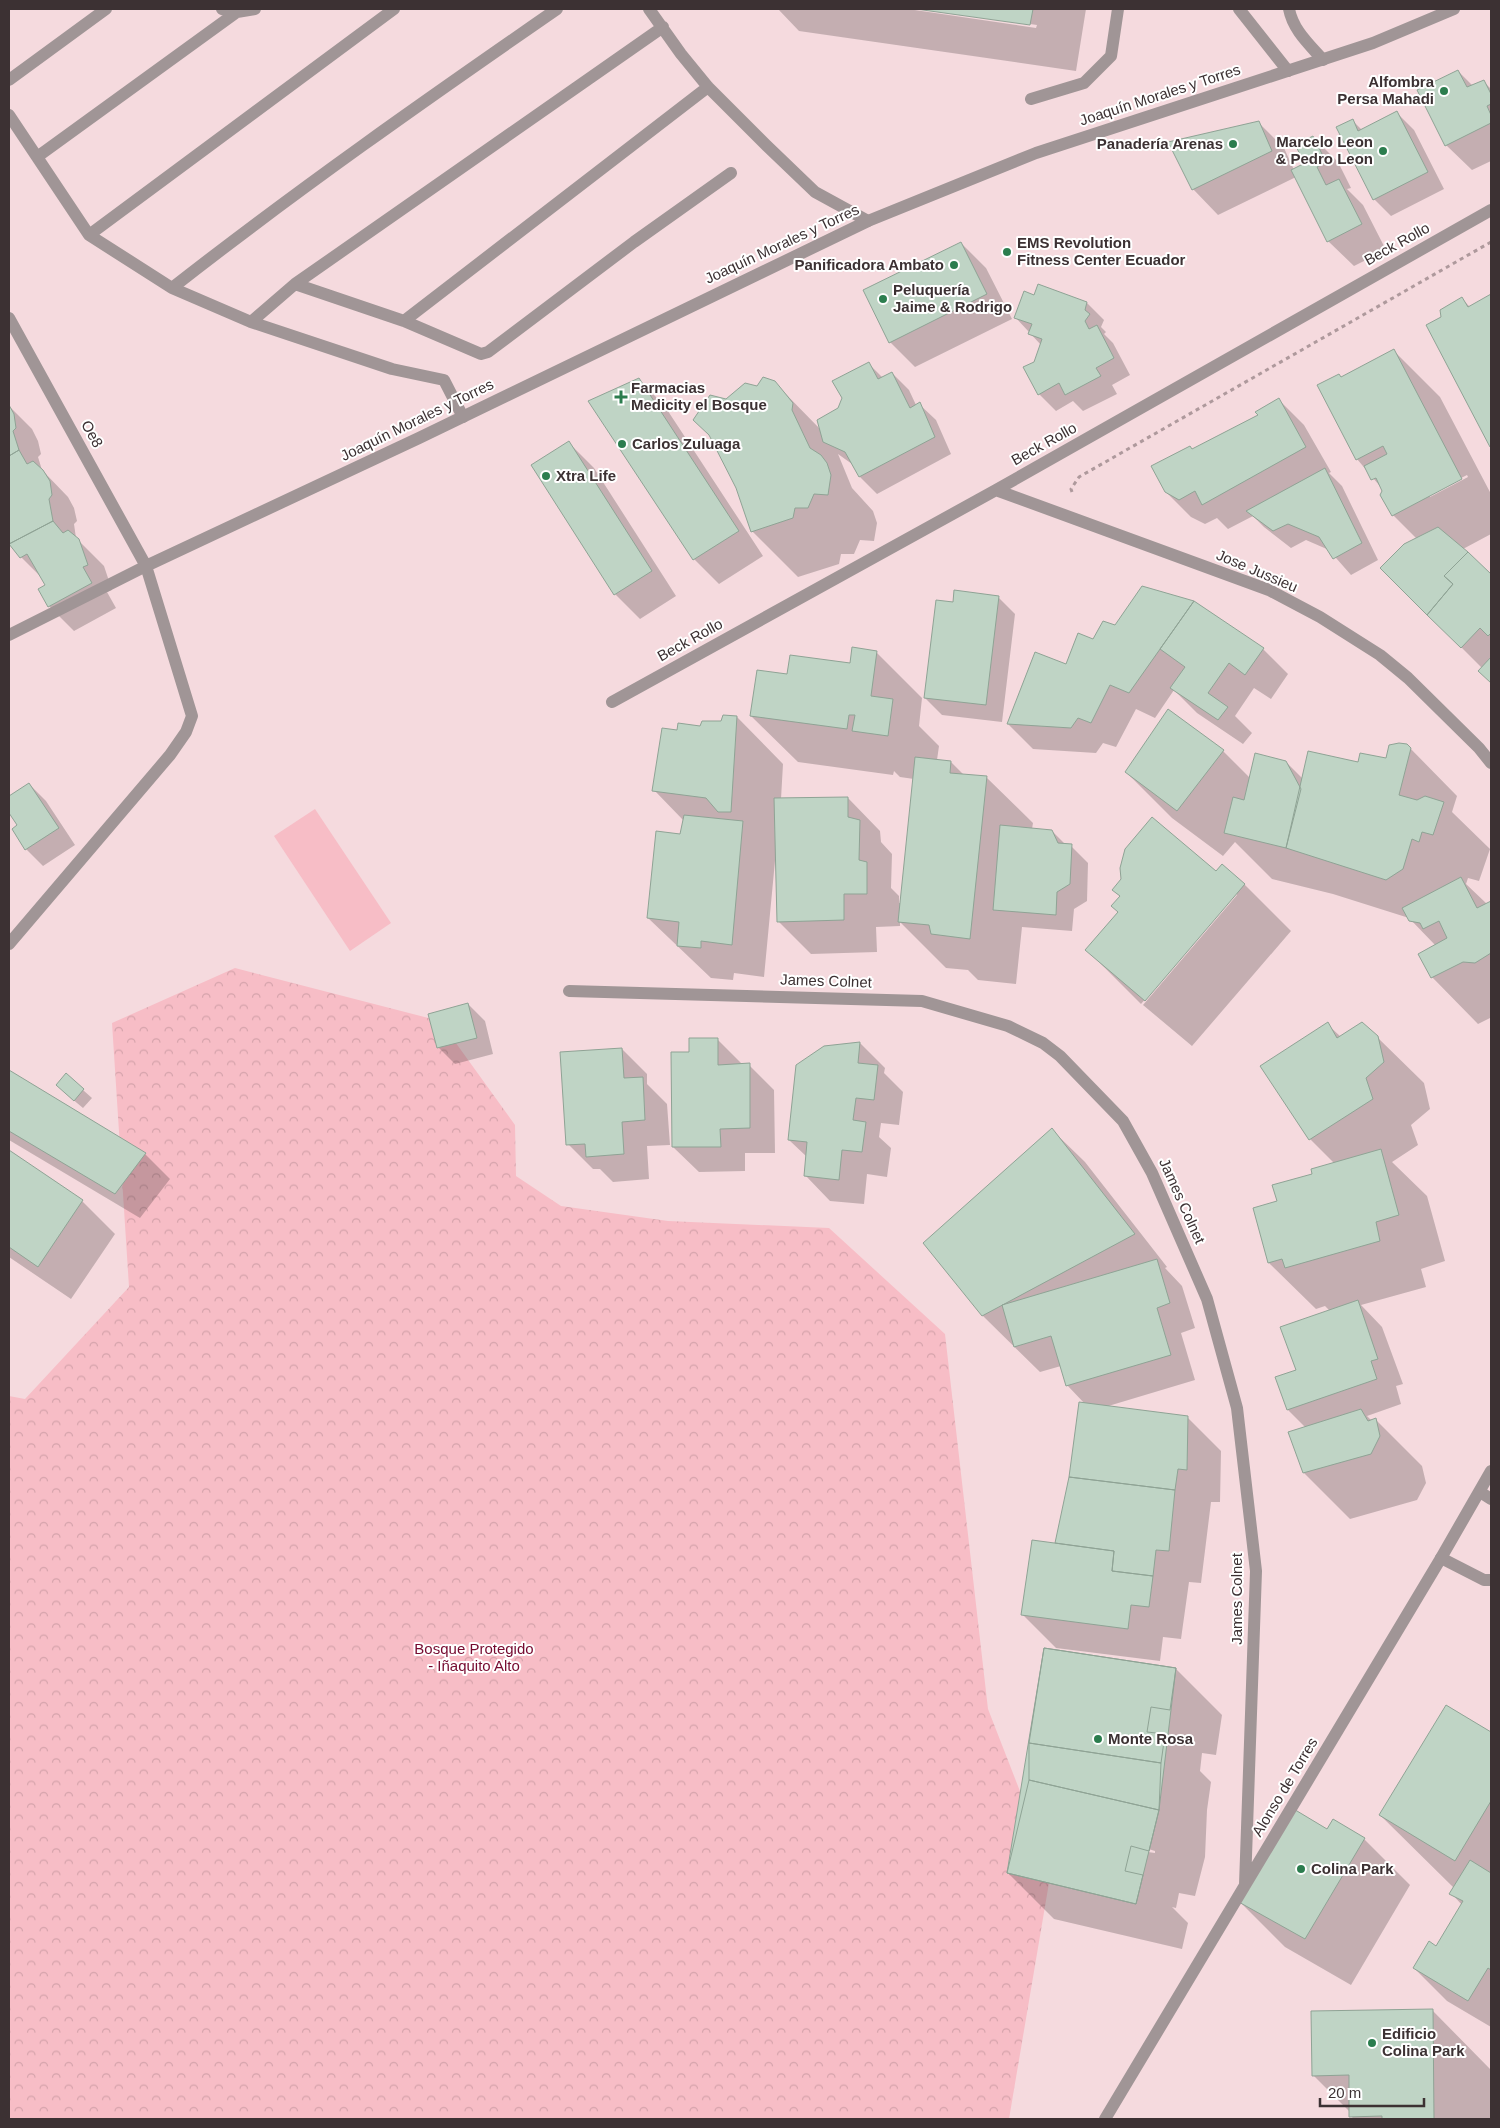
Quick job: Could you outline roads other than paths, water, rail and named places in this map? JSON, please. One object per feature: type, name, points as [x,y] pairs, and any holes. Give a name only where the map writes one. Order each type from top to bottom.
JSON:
[{"type":"street","points":[[9,80],[106,9]]},
{"type":"street","points":[[222,9],[237,12],[254,9]]},
{"type":"street","points":[[89,235],[394,9]]},
{"type":"street","points":[[172,288],[266,214],[557,9]]},
{"type":"street","points":[[649,9],[681,54],[708,87],[815,192],[868,221]]},
{"type":"street","points":[[1031,99],[1084,82],[1111,56],[1118,9]]},
{"type":"street","points":[[1239,9],[1288,70]]},
{"type":"street","points":[[1289,9],[1292,21],[1303,38],[1323,60]]},
{"type":"street","name":"Joaquín Morales y Torres","points":[[9,635],[146,566],[463,417],[868,221],[1036,152],[1373,43],[1454,9]]},
{"type":"street","points":[[37,157],[237,12]]},
{"type":"street","points":[[251,322],[295,284],[662,27]]},
{"type":"street","points":[[404,321],[708,87]]},
{"type":"street","points":[[9,115],[89,235],[172,288],[251,322],[392,369],[444,380],[463,417]]},
{"type":"street","points":[[295,284],[404,321],[480,354],[488,352],[634,242],[731,173]]},
{"type":"street","name":"Beck Rollo","points":[[612,702],[996,490],[1491,210]]},
{"type":"street","name":"Oe8","points":[[9,318],[146,566],[192,716],[186,732],[170,754],[9,944]]},
{"type":"street","name":"Jose Jussieu","points":[[996,490],[1269,590],[1320,617],[1373,649],[1401,672],[1468,737],[1491,763]]},
{"type":"street","name":"James Colnet","points":[[569,991],[930,1002],[1008,1026],[1043,1043],[1060,1056],[1123,1121],[1152,1173],[1207,1298],[1237,1408],[1256,1571],[1246,1885]]},
{"type":"street","name":"Alonso de Torres","points":[[1105,2119],[1441,1558],[1491,1471]]},
{"type":"street","points":[[1480,1492],[1491,1499]]},
{"type":"street","points":[[1441,1558],[1484,1580],[1491,1580]]},
{"type":"place","name":"Alfombra Persa Mahadi","points":[[1444,91]]},
{"type":"place","name":"Panadería Arenas","points":[[1233,144]]},
{"type":"place","name":"Marcelo Leon & Pedro Leon","points":[[1383,151]]},
{"type":"place","name":"EMS Revolution Fitness Center Ecuador","points":[[1007,252]]},
{"type":"place","name":"Panificadora Ambato","points":[[954,265]]},
{"type":"place","name":"Peluquería Jaime & Rodrigo","points":[[883,299]]},
{"type":"place","name":"Farmacias Medicity el Bosque","points":[[621,397]]},
{"type":"place","name":"Carlos Zuluaga","points":[[622,444]]},
{"type":"place","name":"Xtra Life","points":[[546,476]]},
{"type":"place","name":"Monte Rosa","points":[[1098,1739]]},
{"type":"place","name":"Colina Park","points":[[1301,1869]]},
{"type":"place","name":"Edificio Colina Park","points":[[1372,2043]]},
{"type":"park label","name":"Bosque Protegido - Iñaquito Alto","points":[[474,1658]]}]
